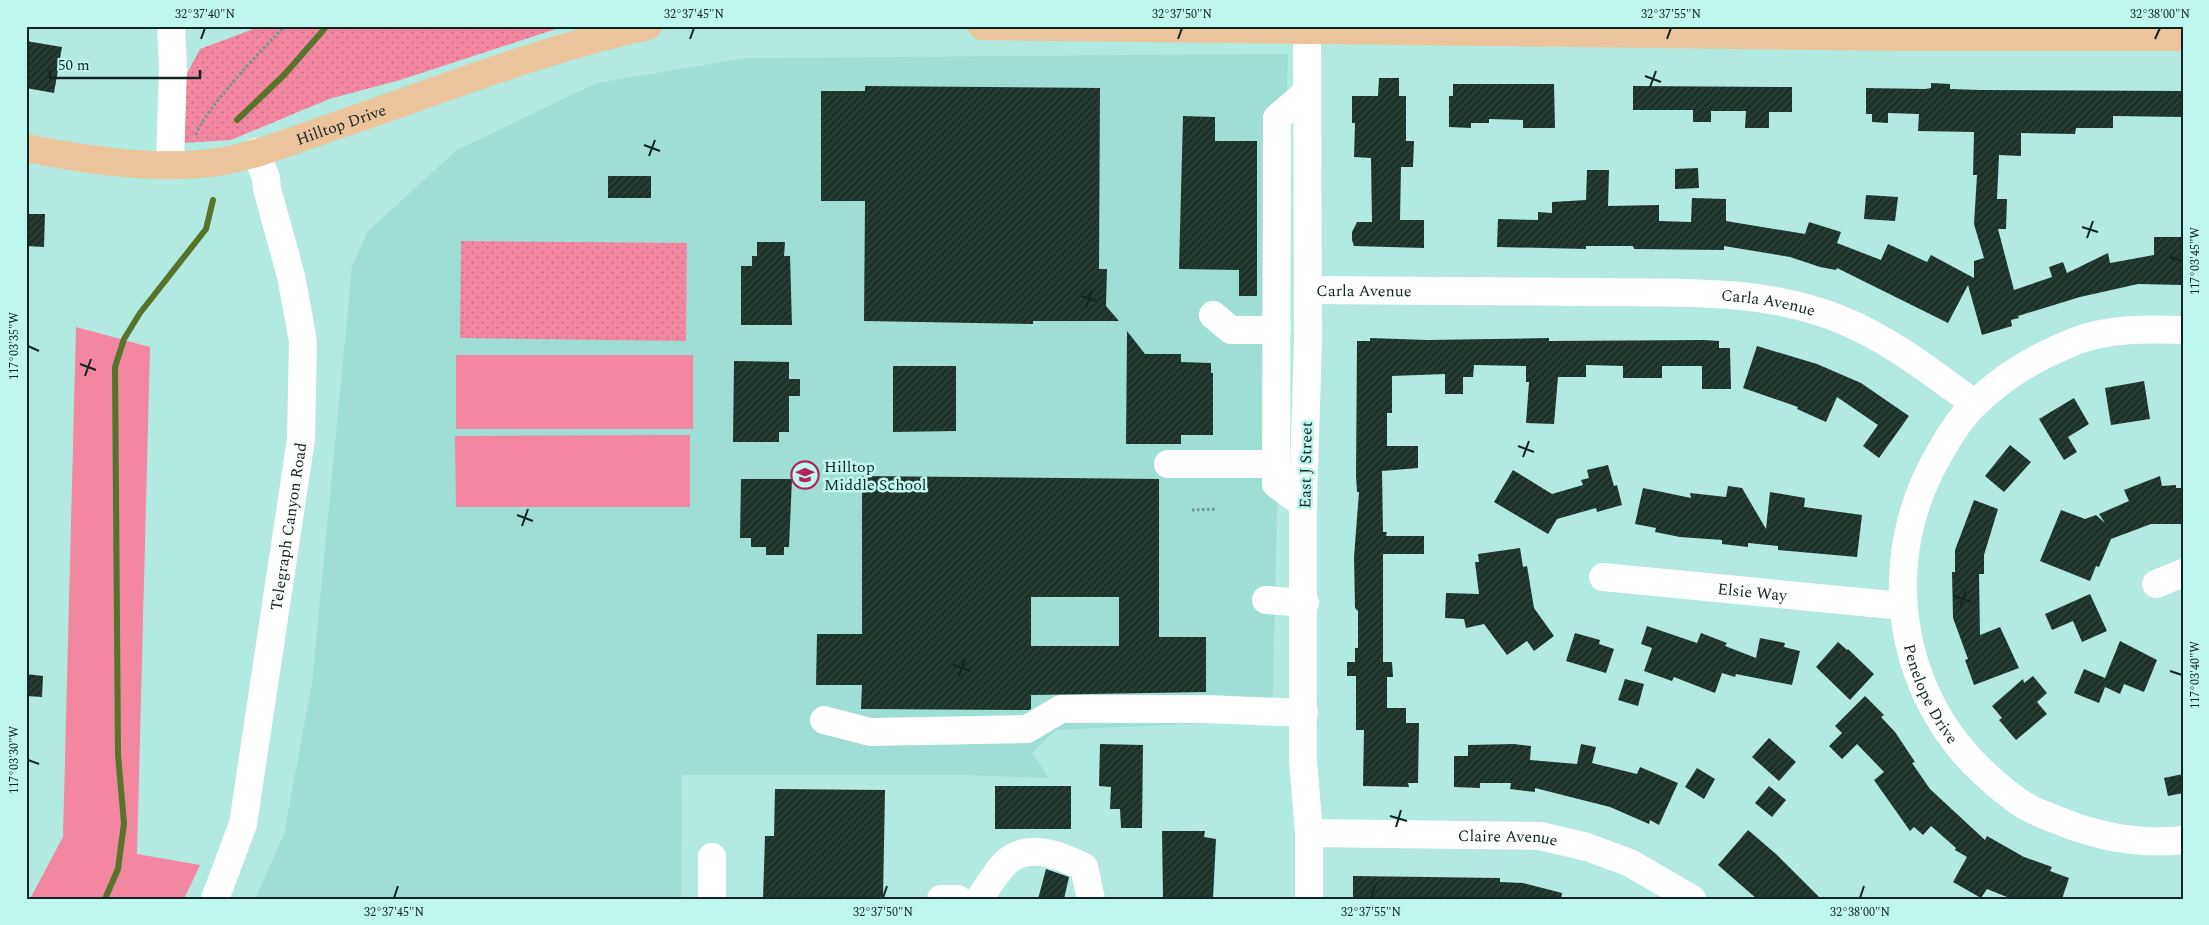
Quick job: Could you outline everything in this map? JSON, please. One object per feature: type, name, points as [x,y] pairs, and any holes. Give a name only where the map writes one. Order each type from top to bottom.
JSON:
[{"type":"main road","name":"Hilltop Drive","points":[[26,148],[95,161],[170,164],[218,162],[256,152],[591,38],[648,26]]},
{"type":"main road","points":[[982,26],[1901,32],[2183,37]]},
{"type":"street","points":[[170,164],[173,67],[172,26]]},
{"type":"street","name":"East J Street","points":[[1307,28],[1308,290],[1303,504],[1305,603],[1303,761],[1309,833],[1309,899]]},
{"type":"street","points":[[1303,504],[1276,484],[1277,118],[1306,93]]},
{"type":"street","name":"Telegraph Canyon Road","points":[[215,899],[243,824],[301,439],[303,341],[291,276],[266,189],[266,178],[256,152]]},
{"type":"street","name":"Carla Avenue","points":[[1308,290],[1686,292],[1762,299],[1836,318],[1870,334],[1899,350],[1975,404]]},
{"type":"street","points":[[1213,315],[1231,330],[1277,330]]},
{"type":"street","points":[[1975,404],[2010,375],[2078,340],[2120,332],[2183,330]]},
{"type":"street","name":"Penelope Drive","points":[[1975,404],[1953,429],[1934,462],[1914,510],[1906,538],[1902,606],[1915,668],[1924,690],[1959,747],[1996,783],[2029,808],[2079,829],[2123,839],[2142,841],[2183,840]]},
{"type":"street","points":[[1168,464],[1276,464]]},
{"type":"street","points":[[2156,584],[2183,573]]},
{"type":"street","name":"Elsie Way","points":[[1603,577],[1902,606]]},
{"type":"street","points":[[1266,600],[1305,603]]},
{"type":"street","points":[[824,720],[870,732],[880,732],[1027,729],[1061,709],[1206,709],[1304,713]]},
{"type":"street","name":"Claire Avenue","points":[[1309,833],[1540,836],[1587,847],[1630,863],[1692,899]]},
{"type":"street","points":[[979,899],[1010,859],[1034,851],[1063,857],[1084,867],[1091,899]]},
{"type":"street","points":[[712,857],[712,899]]},
{"type":"street","points":[[941,899],[958,899]]},
{"type":"path","points":[[196,139],[196,134],[209,113],[264,47],[285,26]]},
{"type":"path","points":[[1192,510],[1216,509]]},
{"type":"shaded area","points":[[261,26],[565,26],[400,80],[329,99],[231,140],[183,143],[181,85],[200,49]]},
{"type":"shaded area","name":"Hilltop Middle School","points":[[1288,54],[1272,720],[1056,730],[1032,753],[1049,778],[964,775],[682,775],[681,899],[255,899],[284,834],[312,683],[352,267],[367,232],[457,150],[597,83],[747,58]]},
{"type":"shaded area","points":[[461,241],[687,243],[686,341],[460,338]]},
{"type":"shaded area","points":[[76,327],[150,347],[137,854],[200,865],[184,899],[30,899],[63,837]]},
{"type":"shaded area","points":[[456,355],[693,355],[693,429],[456,429]]},
{"type":"shaded area","points":[[690,435],[690,507],[456,507],[455,436]]},
{"type":"building","points":[[26,41],[62,47],[54,93],[26,88]]},
{"type":"building","points":[[1379,78],[1399,78],[1399,96],[1406,96],[1406,141],[1414,141],[1413,167],[1401,167],[1400,220],[1424,220],[1424,248],[1354,246],[1352,240],[1352,232],[1357,222],[1372,222],[1371,158],[1354,157],[1355,123],[1352,123],[1352,96],[1378,96]]},
{"type":"building","points":[[1931,83],[1950,84],[1950,89],[1980,90],[2183,91],[2183,117],[2113,116],[2113,128],[2076,128],[2075,134],[2021,133],[2021,156],[1999,155],[1997,199],[2007,199],[2006,229],[1998,229],[2014,290],[2052,277],[2049,267],[2063,262],[2067,273],[2108,253],[2110,263],[2154,255],[2154,237],[2183,237],[2183,285],[2138,284],[2080,297],[2018,316],[2019,318],[2011,320],[2012,326],[1982,335],[1968,285],[1948,323],[1837,268],[1836,270],[1820,267],[1790,257],[1724,246],[1724,250],[1634,249],[1633,246],[1586,246],[1586,249],[1497,247],[1498,219],[1538,220],[1538,212],[1552,213],[1552,202],[1586,200],[1587,170],[1609,170],[1608,206],[1659,205],[1659,221],[1691,222],[1692,198],[1726,199],[1726,221],[1805,234],[1809,222],[1841,232],[1837,243],[1881,260],[1888,244],[1927,262],[1931,255],[1974,278],[1974,261],[1984,258],[1974,224],[1977,175],[1973,175],[1974,132],[1918,131],[1919,114],[1888,113],[1888,123],[1872,122],[1872,114],[1866,114],[1866,88],[1925,89],[1931,88]]},
{"type":"building","points":[[1453,84],[1554,84],[1555,128],[1523,128],[1523,120],[1489,119],[1489,123],[1471,123],[1471,128],[1449,127],[1449,96],[1453,96]]},
{"type":"building","points":[[865,86],[1100,88],[1099,269],[1107,269],[1106,306],[1119,321],[1033,321],[1033,324],[864,321],[865,201],[821,201],[821,91],[865,91]]},
{"type":"building","points":[[1633,86],[1792,87],[1792,112],[1769,112],[1769,128],[1745,128],[1746,111],[1711,111],[1711,122],[1693,122],[1693,110],[1633,110]]},
{"type":"building","points":[[1183,116],[1215,117],[1215,141],[1257,141],[1257,296],[1239,296],[1239,270],[1179,269]]},
{"type":"building","points":[[1698,168],[1699,188],[1675,189],[1675,169]]},
{"type":"building","points":[[608,176],[651,176],[651,198],[608,198]]},
{"type":"building","points":[[1866,195],[1898,197],[1895,221],[1864,219]]},
{"type":"building","points":[[26,214],[45,214],[44,247],[26,246]]},
{"type":"building","points":[[757,242],[785,242],[784,256],[790,256],[792,325],[741,325],[741,266],[752,266],[752,256],[757,256]]},
{"type":"building","points":[[1127,331],[1145,354],[1181,354],[1181,362],[1211,363],[1211,373],[1213,373],[1213,435],[1181,435],[1181,444],[1126,444]]},
{"type":"building","points":[[1370,338],[1427,340],[1549,338],[1549,341],[1704,340],[1719,341],[1719,348],[1730,348],[1731,389],[1702,389],[1702,366],[1662,366],[1662,378],[1623,378],[1623,366],[1586,365],[1586,377],[1558,377],[1554,424],[1526,423],[1529,382],[1526,382],[1526,366],[1474,365],[1473,377],[1463,377],[1463,394],[1445,394],[1445,374],[1392,376],[1392,413],[1387,413],[1387,446],[1418,446],[1418,468],[1382,471],[1383,532],[1387,532],[1386,536],[1424,536],[1424,554],[1383,554],[1383,662],[1392,662],[1393,677],[1387,677],[1387,708],[1406,708],[1406,723],[1419,723],[1418,783],[1408,783],[1409,787],[1363,786],[1364,730],[1356,730],[1356,676],[1347,676],[1347,662],[1355,662],[1355,648],[1358,648],[1358,611],[1355,608],[1354,557],[1359,492],[1357,492],[1356,476],[1357,341],[1370,341]]},
{"type":"building","points":[[1757,346],[1817,364],[1861,383],[1909,416],[1879,458],[1863,446],[1878,425],[1837,397],[1826,422],[1797,409],[1798,407],[1743,388]]},
{"type":"building","points":[[734,361],[789,362],[789,379],[800,379],[800,396],[789,396],[789,432],[779,432],[779,442],[733,442]]},
{"type":"building","points":[[893,366],[956,366],[956,431],[893,432]]},
{"type":"building","points":[[2144,381],[2150,419],[2111,425],[2105,388]]},
{"type":"building","points":[[2074,398],[2089,424],[2068,437],[2077,452],[2064,460],[2039,419]]},
{"type":"building","points":[[2010,445],[2031,462],[2004,492],[1985,476]]},
{"type":"building","points":[[1608,465],[1614,486],[1617,485],[1622,505],[1597,512],[1596,508],[1557,519],[1548,534],[1494,502],[1513,470],[1552,494],[1583,485],[1581,480],[1589,478],[1587,470]]},
{"type":"building","points":[[862,476],[1159,479],[1159,637],[1206,637],[1206,692],[1031,695],[1031,709],[1029,710],[861,709],[862,685],[816,685],[817,634],[862,634]],"holes":[[[1031,597],[1119,597],[1119,646],[1031,646]]]},
{"type":"building","points":[[2160,476],[2162,486],[2176,485],[2176,488],[2183,488],[2183,524],[2151,524],[2111,539],[2099,567],[2096,566],[2090,581],[2040,561],[2061,510],[2085,519],[2096,515],[2105,523],[2099,514],[2129,501],[2124,490]]},
{"type":"building","points":[[741,479],[792,479],[789,547],[784,547],[784,555],[766,555],[766,547],[751,547],[751,538],[740,538]]},
{"type":"building","points":[[1728,486],[1742,488],[1766,529],[1770,492],[1805,498],[1804,507],[1862,515],[1857,557],[1778,550],[1778,546],[1748,543],[1748,547],[1722,544],[1722,540],[1680,537],[1655,532],[1656,528],[1635,524],[1643,488],[1691,498],[1690,493],[1726,497]]},
{"type":"building","points":[[1974,500],[1998,509],[1984,555],[1984,574],[1979,574],[1980,635],[2000,627],[2019,668],[1974,685],[1965,660],[1968,659],[1953,618],[1952,572],[1955,572],[1955,550]]},
{"type":"building","points":[[1520,548],[1523,567],[1527,566],[1534,608],[1554,636],[1534,651],[1527,641],[1507,655],[1484,624],[1466,628],[1464,619],[1445,618],[1446,593],[1479,594],[1475,562],[1479,562],[1478,554]]},
{"type":"building","points":[[2090,594],[2107,631],[2082,642],[2073,621],[2052,630],[2045,614]]},
{"type":"building","points":[[1647,626],[1697,643],[1701,633],[1727,643],[1725,646],[1756,658],[1760,638],[1785,643],[1784,647],[1800,651],[1792,685],[1736,674],[1735,677],[1722,673],[1715,693],[1674,677],[1672,681],[1644,671],[1652,648],[1641,644]]},
{"type":"building","points":[[1575,633],[1600,640],[1599,644],[1614,649],[1606,673],[1566,661]]},
{"type":"building","points":[[2120,641],[2157,660],[2144,692],[2124,684],[2120,694],[2105,687],[2099,703],[2074,693],[2084,669],[2105,678]]},
{"type":"building","points":[[1838,642],[1874,674],[1850,700],[1816,667]]},
{"type":"building","points":[[26,674],[43,676],[42,697],[26,696]]},
{"type":"building","points":[[2033,676],[2047,693],[2037,702],[2047,714],[2016,740],[1999,720],[2002,718],[1992,706],[2023,679],[2024,683]]},
{"type":"building","points":[[1625,679],[1644,684],[1638,706],[1618,700]]},
{"type":"building","points":[[1865,696],[1884,715],[1881,717],[1895,732],[1915,762],[1912,763],[1930,789],[1985,840],[1987,836],[2024,857],[2052,867],[2050,871],[2069,878],[2062,899],[2012,899],[1987,889],[1981,898],[1953,882],[1967,857],[1955,850],[1956,848],[1931,826],[1923,835],[1914,827],[1910,831],[1874,780],[1884,772],[1857,744],[1842,759],[1829,746],[1842,733],[1835,726]]},
{"type":"building","points":[[1769,738],[1796,762],[1779,781],[1752,757]]},
{"type":"building","points":[[1100,744],[1143,745],[1142,828],[1121,828],[1120,809],[1110,809],[1111,787],[1099,786]]},
{"type":"building","points":[[1514,744],[1531,746],[1530,760],[1577,764],[1581,744],[1596,747],[1592,763],[1637,774],[1640,767],[1678,783],[1659,825],[1650,820],[1649,824],[1610,807],[1535,788],[1535,792],[1510,789],[1511,783],[1480,783],[1480,788],[1454,787],[1454,756],[1468,756],[1468,745]]},
{"type":"building","points":[[1697,768],[1715,779],[1704,799],[1685,787]]},
{"type":"building","points":[[2183,774],[2183,793],[2168,796],[2164,778]]},
{"type":"building","points":[[995,786],[1071,786],[1071,829],[995,829]]},
{"type":"building","points":[[1769,786],[1786,800],[1772,817],[1755,803]]},
{"type":"building","points":[[775,789],[885,790],[883,899],[763,899],[765,836],[774,836]]},
{"type":"building","points":[[1748,830],[1776,854],[1821,899],[1757,899],[1718,865]]},
{"type":"building","points":[[1162,831],[1205,831],[1204,837],[1216,839],[1213,899],[1163,899]]},
{"type":"building","points":[[1046,869],[1069,877],[1064,899],[1038,899]]},
{"type":"building","points":[[1353,876],[1500,878],[1500,882],[1523,883],[1562,893],[1561,899],[1419,899],[1420,897],[1353,899]]},
{"type":"waterway","points":[[237,120],[284,75],[327,26]]},
{"type":"waterway","points":[[105,899],[118,869],[124,823],[118,755],[115,367],[124,339],[140,313],[206,229],[213,200]]},
{"type":"place","name":"Hilltop Middle School","points":[[805,475]]}]
